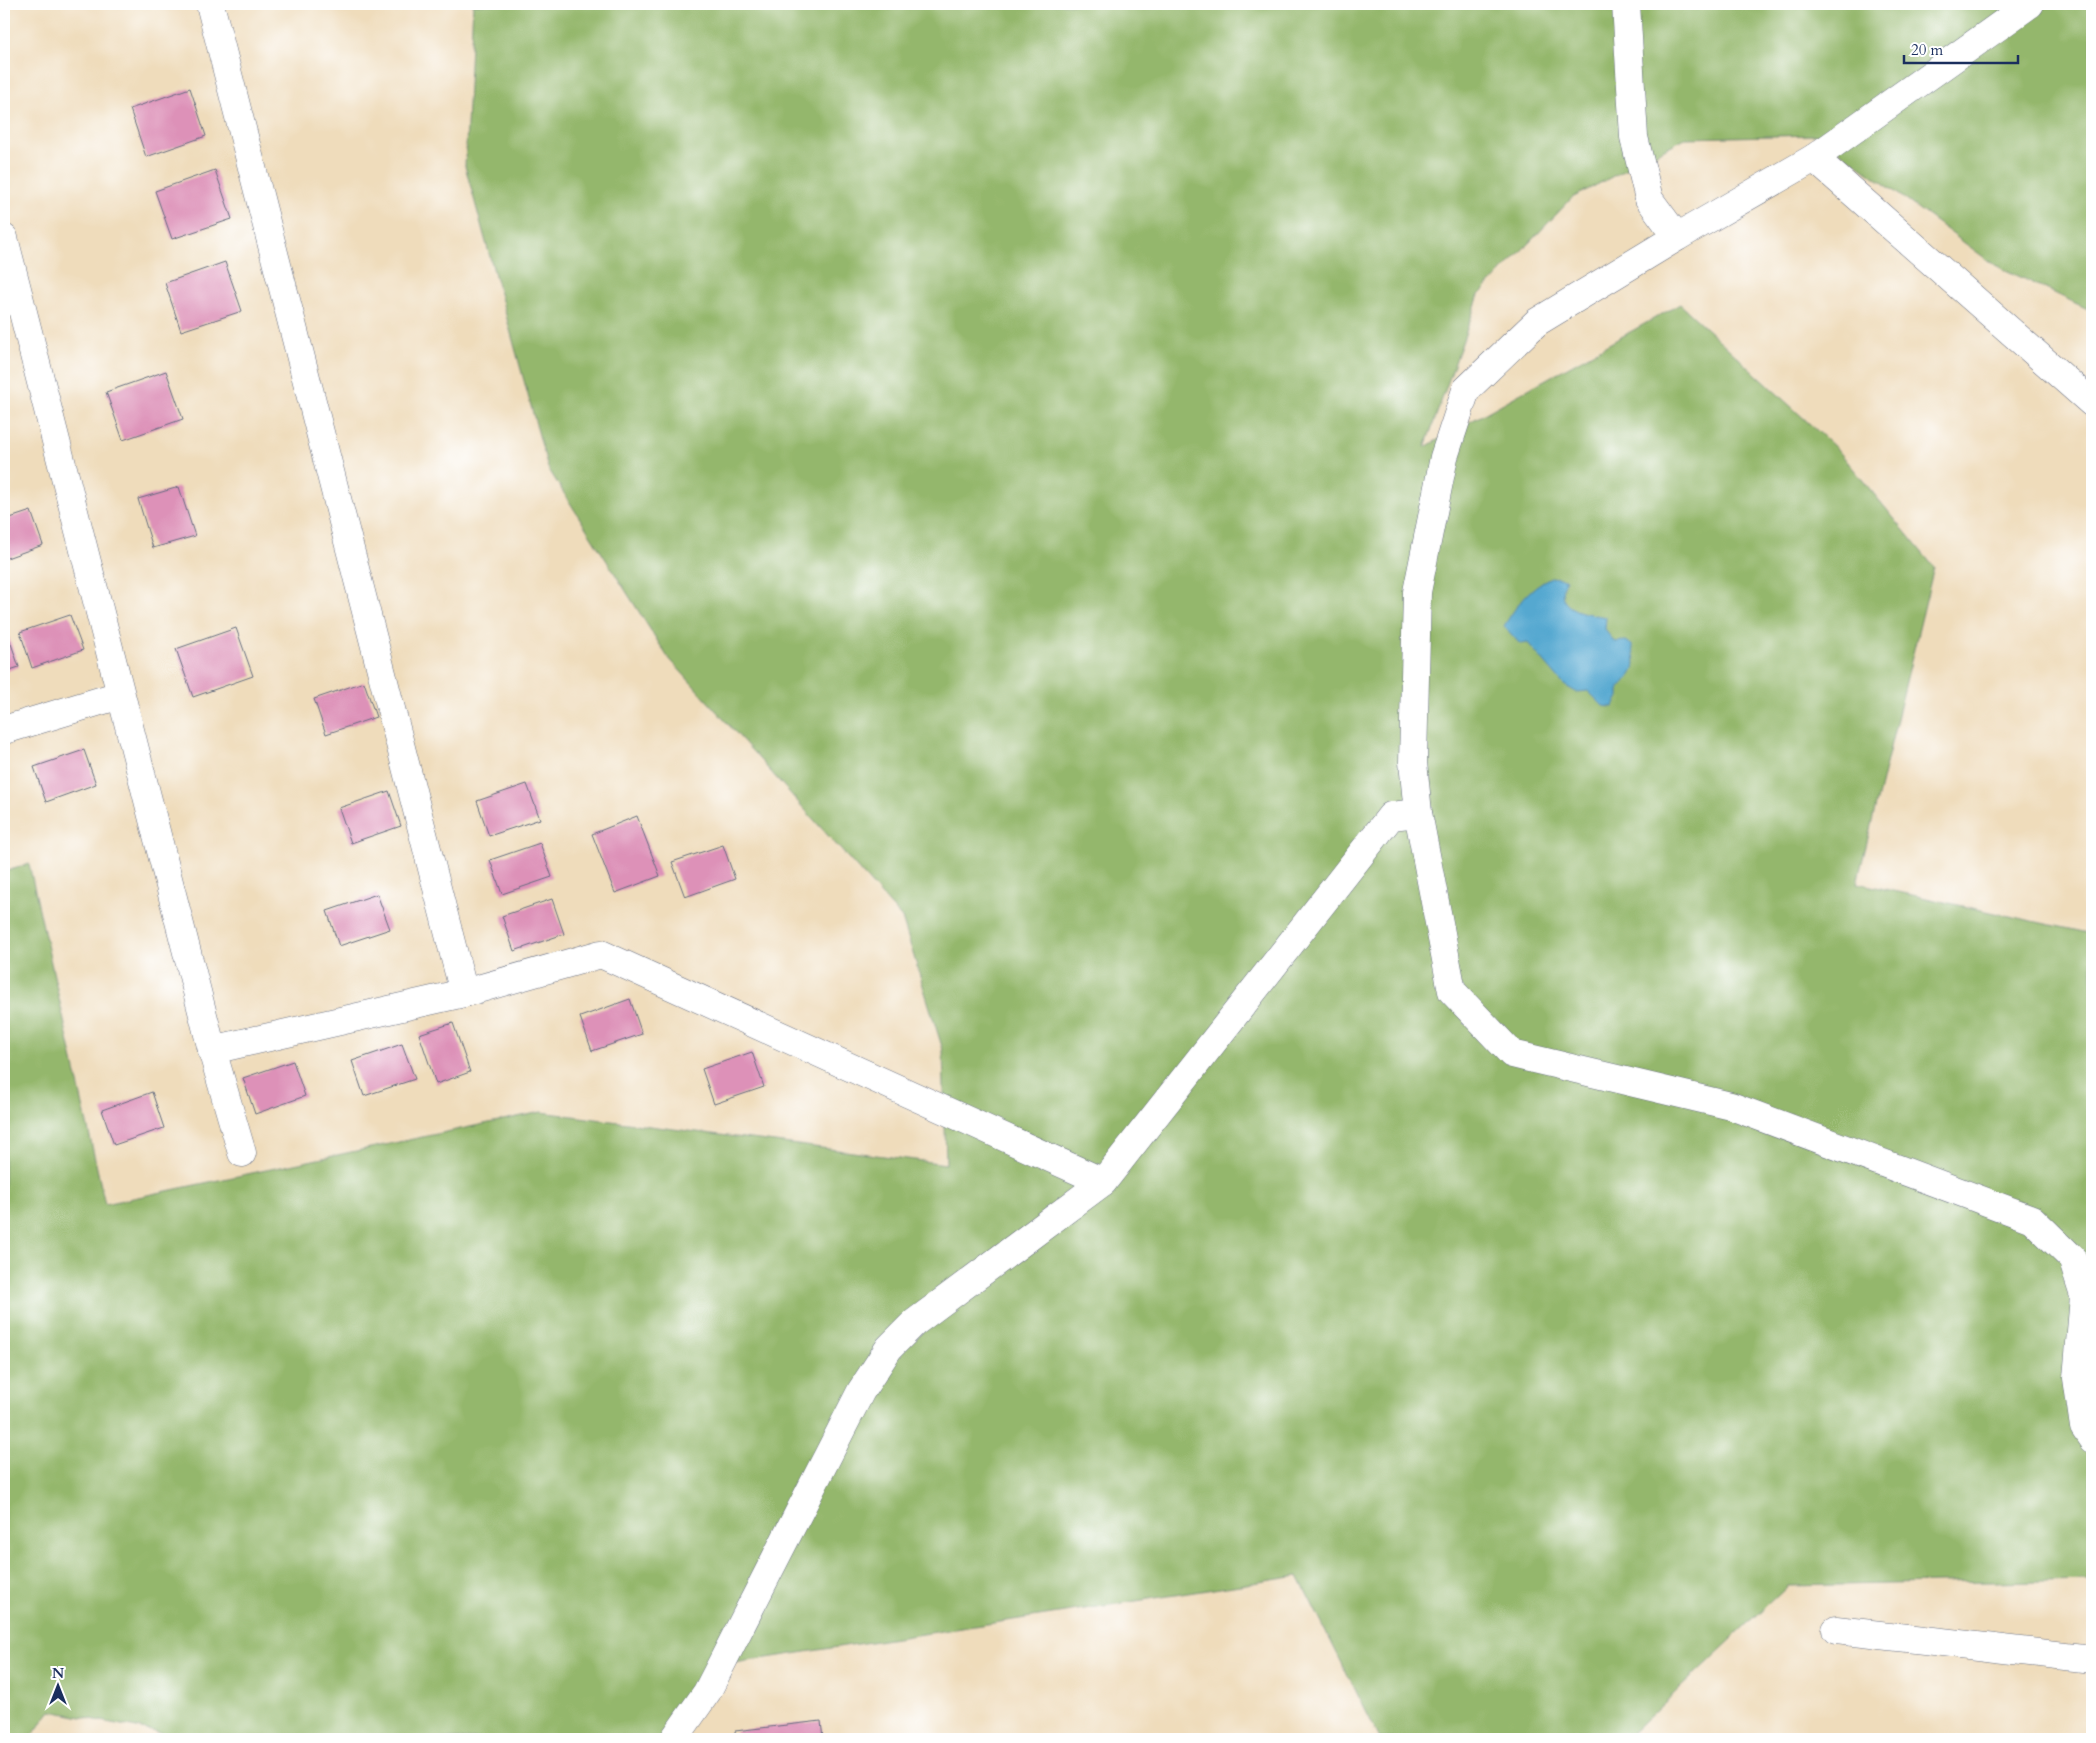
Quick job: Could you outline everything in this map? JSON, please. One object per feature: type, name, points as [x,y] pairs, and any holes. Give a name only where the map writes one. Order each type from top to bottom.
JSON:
[{"type":"street","points":[[210,4],[464,993]]},
{"type":"street","points":[[1626,4],[1634,137],[1649,199],[1677,236]]},
{"type":"street","points":[[2030,4],[1814,158],[1677,236],[1537,322],[1466,390],[1444,457],[1417,592],[1413,762],[1418,813],[1452,992],[1512,1054],[1731,1106],[2032,1219],[2072,1258],[2084,1296],[2078,1378],[2084,1427],[2092,1439]]},
{"type":"street","points":[[1814,158],[2092,403]]},
{"type":"street","points":[[4,238],[212,1050],[242,1153]]},
{"type":"street","points":[[4,730],[120,695]]},
{"type":"street","points":[[674,1739],[708,1692],[860,1391],[889,1348],[914,1323],[1103,1182],[1391,816],[1418,813]]},
{"type":"street","points":[[212,1050],[464,993],[602,954],[1103,1182]]},
{"type":"street","points":[[1836,1630],[2092,1659]]},
{"type":"green space","points":[[473,4],[2092,4],[2092,311],[1993,264],[1818,135],[1685,138],[1572,198],[1479,295],[1425,447],[1680,304],[1837,449],[1934,567],[1857,883],[2092,934],[2092,1580],[1788,1586],[1626,1739],[1380,1739],[1298,1576],[728,1664],[665,1739],[192,1739],[51,1711],[29,1739],[4,1739],[4,872],[29,864],[105,1204],[541,1112],[946,1164],[943,1050],[902,918],[667,656],[548,468],[465,166]]},
{"type":"water","points":[[1551,577],[1566,579],[1563,597],[1566,604],[1588,614],[1606,617],[1605,629],[1614,642],[1626,641],[1632,645],[1635,659],[1634,669],[1619,687],[1619,697],[1613,707],[1603,706],[1588,691],[1576,692],[1564,685],[1528,643],[1520,644],[1504,626],[1529,592]]},
{"type":"building","points":[[190,88],[206,136],[146,157],[130,109]]},
{"type":"building","points":[[215,170],[232,219],[172,239],[155,191]]},
{"type":"building","points":[[225,262],[242,311],[181,331],[165,283]]},
{"type":"building","points":[[166,371],[183,419],[123,440],[106,392]]},
{"type":"building","points":[[179,487],[195,536],[153,548],[138,499]]},
{"type":"building","points":[[31,511],[43,545],[4,559],[4,520]]},
{"type":"building","points":[[70,615],[83,650],[32,668],[20,632]]},
{"type":"building","points":[[236,628],[253,676],[193,697],[176,649]]},
{"type":"building","points":[[7,632],[19,667],[4,672],[4,633]]},
{"type":"building","points":[[364,682],[376,717],[326,734],[314,699]]},
{"type":"building","points":[[84,750],[96,784],[46,802],[34,767]]},
{"type":"building","points":[[527,784],[540,819],[489,836],[477,801]]},
{"type":"building","points":[[389,791],[401,826],[351,843],[339,808]]},
{"type":"building","points":[[637,816],[660,876],[615,893],[592,834]]},
{"type":"building","points":[[540,843],[552,877],[502,894],[490,860]]},
{"type":"building","points":[[723,845],[735,879],[685,897],[672,862]]},
{"type":"building","points":[[377,894],[390,929],[339,946],[327,911]]},
{"type":"building","points":[[552,899],[564,934],[514,951],[502,916]]},
{"type":"building","points":[[630,999],[642,1034],[592,1051],[580,1017]]},
{"type":"building","points":[[453,1023],[470,1072],[436,1084],[419,1034]]},
{"type":"building","points":[[402,1044],[415,1079],[364,1096],[352,1061]]},
{"type":"building","points":[[752,1052],[764,1087],[714,1104],[702,1069]]},
{"type":"building","points":[[293,1061],[305,1096],[255,1114],[243,1078]]},
{"type":"building","points":[[152,1092],[164,1128],[114,1145],[102,1110]]},
{"type":"building","points":[[821,1721],[823,1739],[736,1739],[735,1731]]}]
